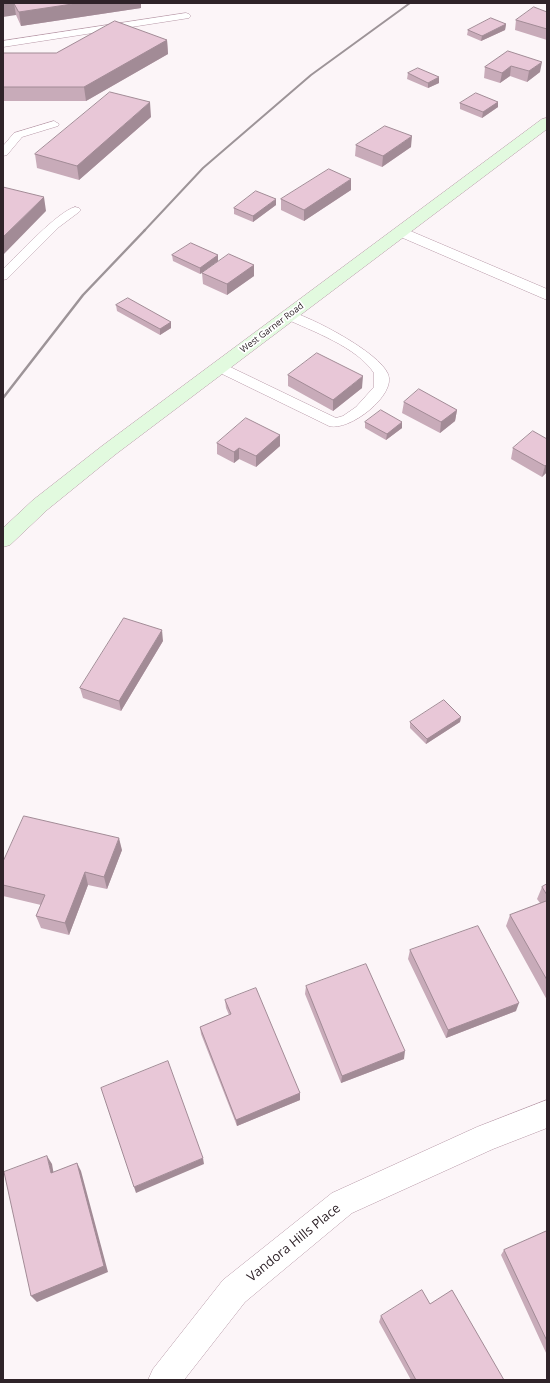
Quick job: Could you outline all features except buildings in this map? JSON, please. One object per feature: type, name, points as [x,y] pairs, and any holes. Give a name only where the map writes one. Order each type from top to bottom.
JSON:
[{"type":"main road","name":"West Garner Road","points":[[3,540],[40,505],[219,367],[547,122]]},
{"type":"street","points":[[401,232],[540,292],[547,277]]},
{"type":"street","name":"Vandora Hills Place","points":[[164,1380],[234,1291],[342,1203],[487,1137],[547,1114]]},
{"type":"lane","points":[[3,44],[186,16]]},
{"type":"lane","points":[[3,153],[18,135],[54,124]]},
{"type":"lane","points":[[3,276],[55,225],[75,210]]},
{"type":"lane","points":[[219,367],[334,423],[342,422],[355,416],[381,388],[382,373],[374,363],[362,353],[288,315]]},
{"type":"railway","points":[[144,231],[203,168],[311,75],[410,3]]},
{"type":"railway","points":[[3,398],[83,295],[145,230]]}]
